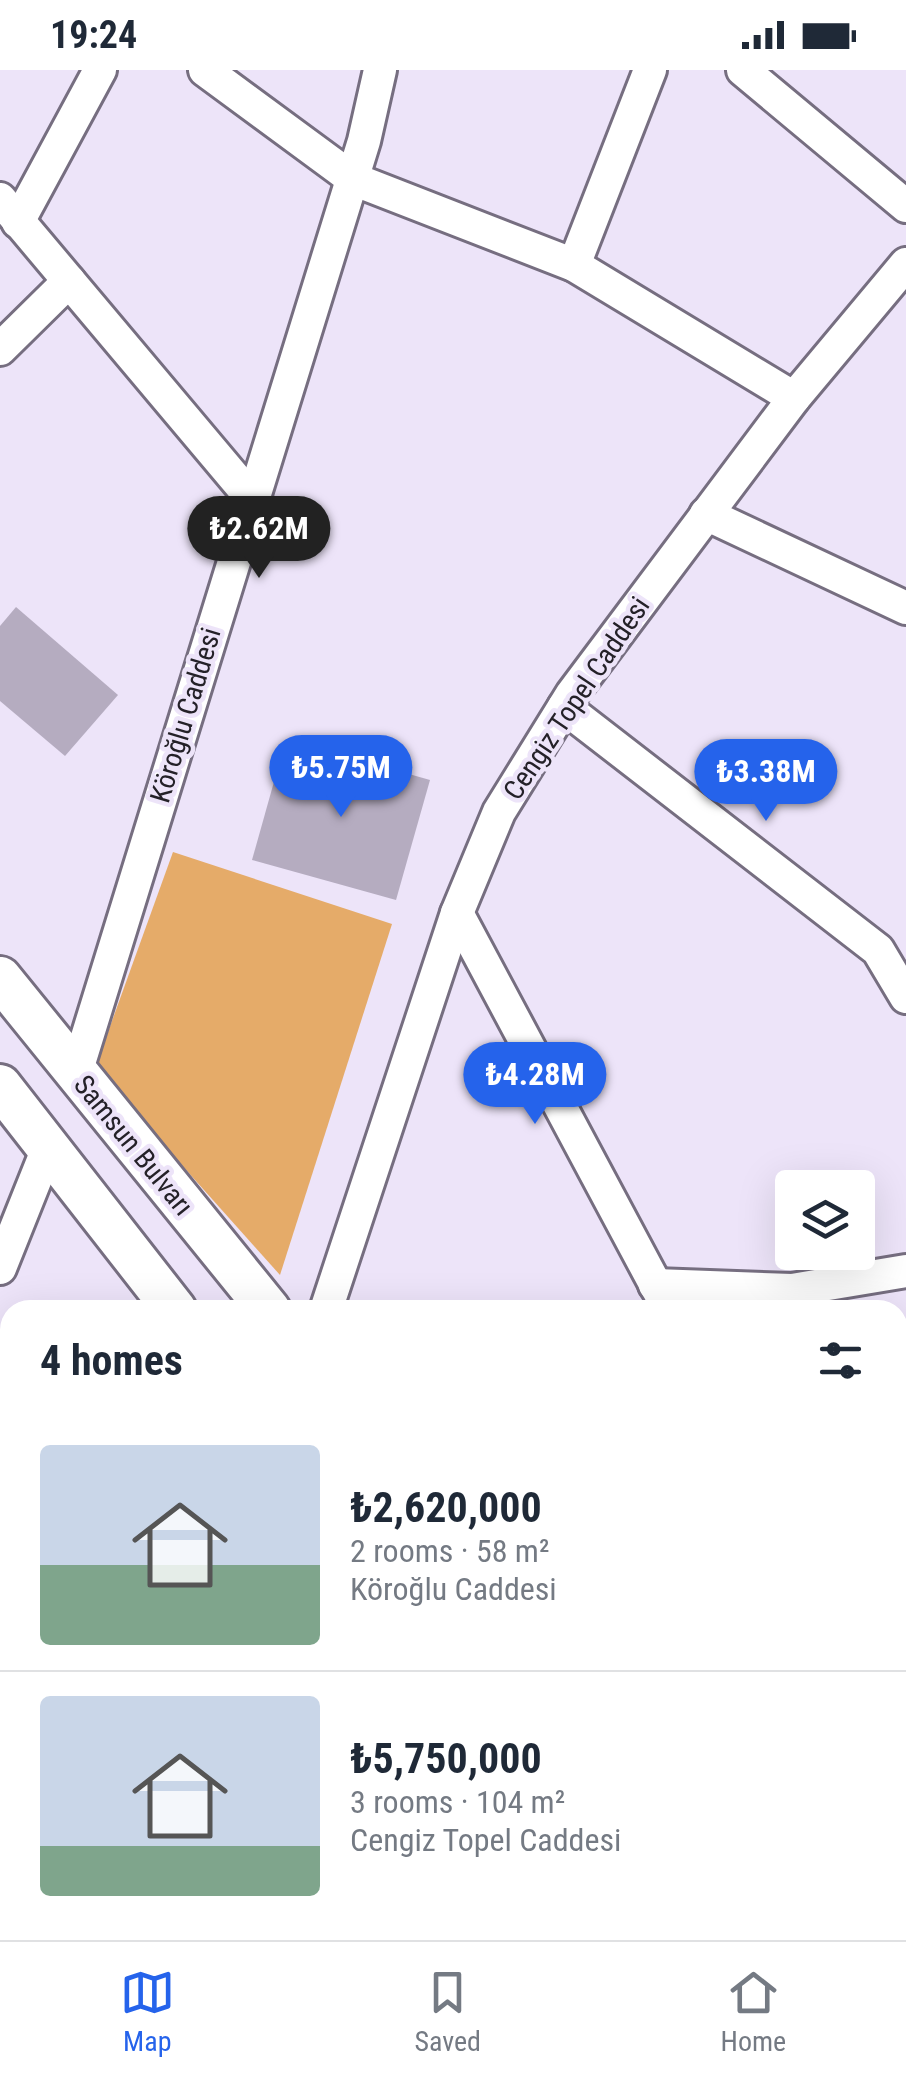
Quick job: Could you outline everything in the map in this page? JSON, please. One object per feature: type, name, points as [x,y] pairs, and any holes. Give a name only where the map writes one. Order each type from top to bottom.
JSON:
[{"type":"main road","name":"Samsun Bulvarı","points":[[0,978],[261,1300]]},
{"type":"main road","points":[[48,1148],[76,1073]]},
{"type":"main road","points":[[0,1086],[167,1300]]},
{"type":"street","points":[[100,70],[9,210],[256,502]]},
{"type":"street","points":[[204,70],[353,179],[574,265],[794,398]]},
{"type":"street","name":"Köroğlu Caddesi","points":[[76,1073],[256,502],[353,179],[380,70]]},
{"type":"street","points":[[574,265],[650,70]]},
{"type":"street","points":[[743,70],[906,206]]},
{"type":"street","name":"Cengiz Topel Caddesi","points":[[329,1300],[457,913],[499,812],[564,707],[706,514],[794,398],[906,264]]},
{"type":"street","points":[[0,350],[68,281]]},
{"type":"street","points":[[706,514],[906,608]]},
{"type":"street","points":[[564,707],[878,950],[906,997]]},
{"type":"street","points":[[457,913],[662,1298],[792,1290],[906,1271]]},
{"type":"street","points":[[0,1268],[48,1148]]},
{"type":"shaded area","points":[[173,852],[392,924],[280,1275],[95,1068]]},
{"type":"building","points":[[16,607],[118,695],[65,756],[0,701],[0,626]]},
{"type":"building","points":[[286,739],[430,780],[396,900],[252,860]]}]
